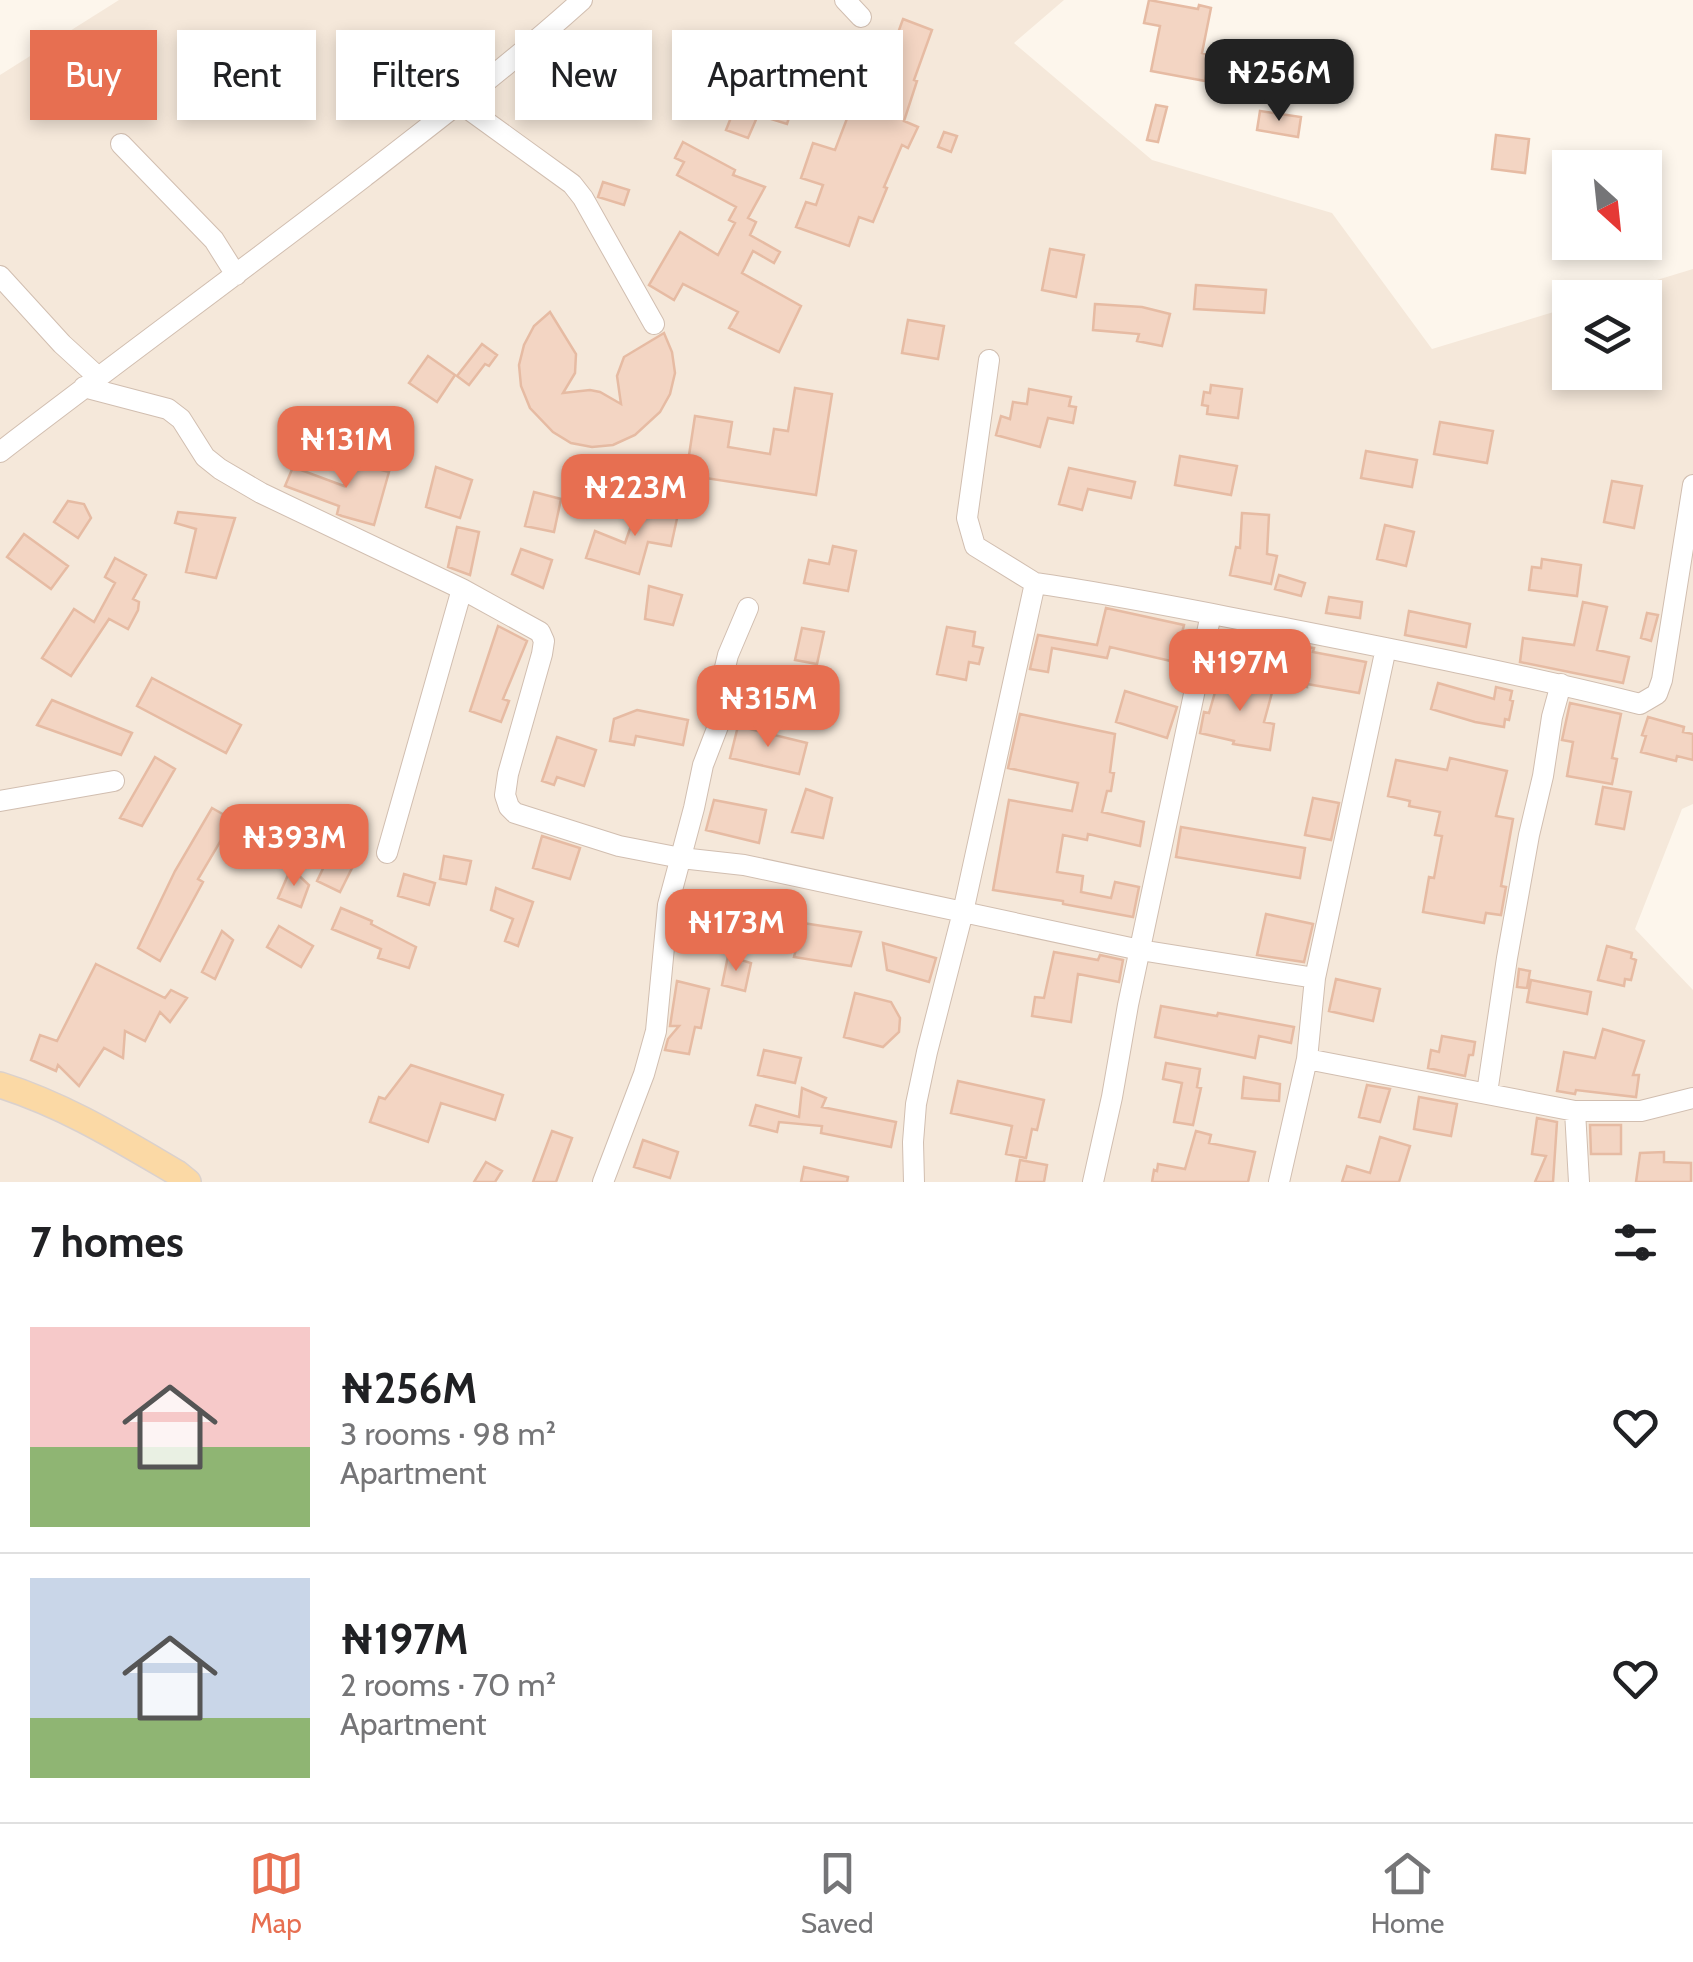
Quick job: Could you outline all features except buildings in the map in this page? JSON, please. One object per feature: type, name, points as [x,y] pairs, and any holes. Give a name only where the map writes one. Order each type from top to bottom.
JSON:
[{"type":"main road","points":[[0,1084],[83,1118],[188,1182]]},
{"type":"street","points":[[495,76],[582,0]]},
{"type":"street","points":[[845,0],[861,18]]},
{"type":"street","points":[[0,452],[438,120]]},
{"type":"street","points":[[484,120],[572,184],[654,324]]},
{"type":"street","points":[[121,144],[214,240],[236,275]]},
{"type":"street","points":[[0,276],[62,344],[90,382],[168,409],[181,419],[220,470],[462,589],[540,632],[544,641],[508,774],[505,796],[515,813],[619,846],[744,865],[1140,950],[1315,978]]},
{"type":"street","points":[[990,360],[967,518],[975,546],[1035,583],[1386,648],[1640,704],[1657,694],[1665,666],[1693,485]]},
{"type":"street","points":[[914,1182],[912,1142],[916,1104],[963,912],[1035,583]]},
{"type":"street","points":[[387,853],[462,589]]},
{"type":"street","points":[[603,1182],[656,1032],[668,905],[703,764],[720,721],[728,655],[748,608]]},
{"type":"street","points":[[1093,1182],[1211,614]]},
{"type":"street","points":[[1279,1182],[1307,1059],[1315,978],[1386,648]]},
{"type":"street","points":[[1487,1094],[1529,835],[1561,684]]},
{"type":"street","points":[[0,801],[114,782]]},
{"type":"street","points":[[1307,1059],[1575,1110],[1641,1111],[1693,1098]]},
{"type":"street","points":[[1575,1110],[1579,1182]]},
{"type":"shaded area","points":[[119,0],[1064,0],[1014,43],[1152,160],[1332,213],[1432,349],[1552,312],[1552,390],[1662,390],[1662,280],[1657,280],[1693,269],[1693,804],[1682,809],[1635,929],[1693,990],[1693,1182],[0,1182],[0,75],[30,56],[30,120],[157,120],[157,30],[71,30]]}]
